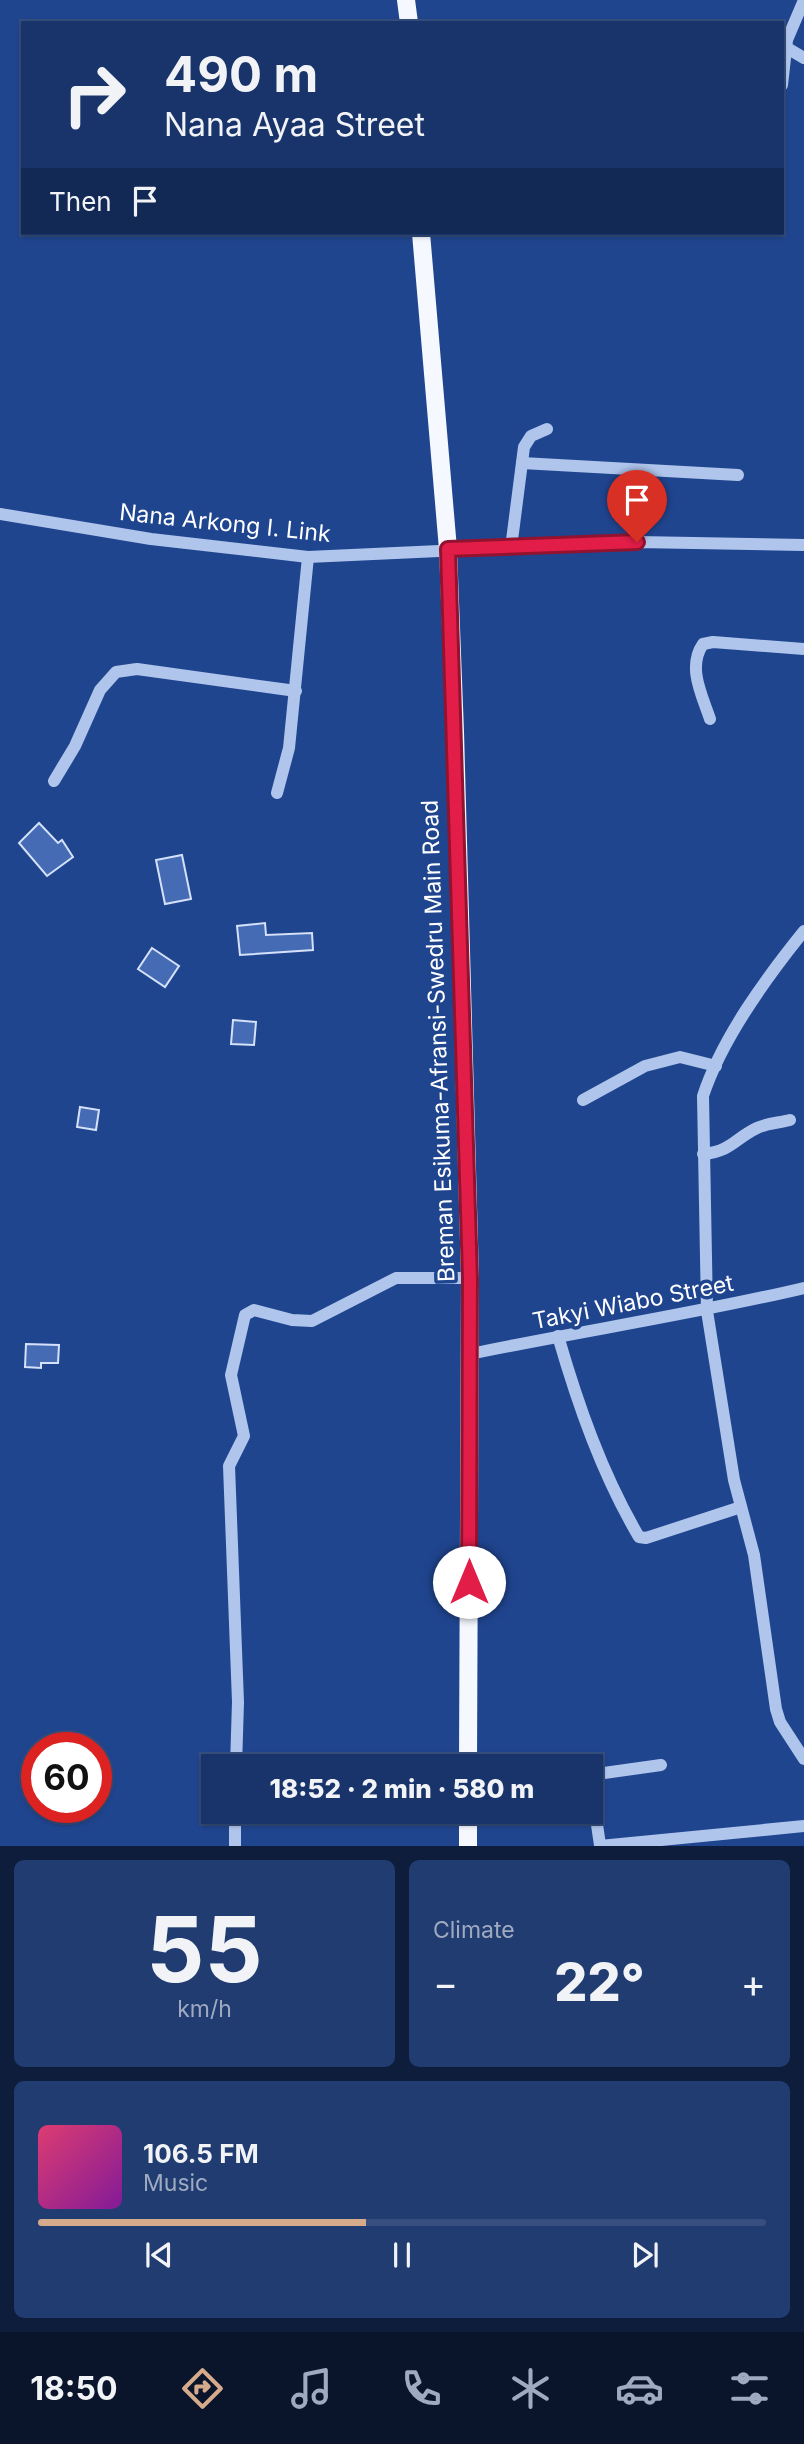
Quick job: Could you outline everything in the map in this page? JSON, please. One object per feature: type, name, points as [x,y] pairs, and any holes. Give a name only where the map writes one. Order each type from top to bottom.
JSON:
[{"type":"main road","points":[[406,0],[409,21]]},
{"type":"main road","name":"Breman Esikuma-Afransi-Swedru Main Road","points":[[421,235],[448,549],[470,1278],[468,1754]]},
{"type":"main road","points":[[468,1824],[468,1846]]},
{"type":"street","points":[[784,70],[796,15],[804,0]]},
{"type":"street","points":[[787,48],[804,58]]},
{"type":"street","points":[[512,548],[524,447],[531,436],[547,429]]},
{"type":"street","points":[[522,463],[738,475]]},
{"type":"street","name":"Nana Arkong I. Link","points":[[0,514],[150,539],[308,557],[637,542],[804,545]]},
{"type":"street","points":[[277,793],[289,748],[308,557]]},
{"type":"street","points":[[710,719],[695,671],[698,651],[703,644],[713,642],[804,649]]},
{"type":"street","points":[[54,781],[75,746],[100,690],[116,673],[136,669],[296,691]]},
{"type":"street","points":[[804,931],[771,972],[716,1066],[703,1096],[707,1311],[741,1507],[754,1555],[776,1709],[780,1722],[804,1759]]},
{"type":"street","points":[[583,1100],[645,1066],[680,1057],[716,1066]]},
{"type":"street","points":[[703,1154],[721,1152],[734,1146],[761,1126],[790,1120]]},
{"type":"street","points":[[236,1754],[237,1702],[229,1466],[244,1431],[231,1375],[246,1315],[254,1310],[292,1320],[312,1321],[396,1278],[470,1278]]},
{"type":"street","name":"Takyi Wiabo Street","points":[[470,1354],[707,1311],[804,1288]]},
{"type":"street","points":[[558,1336],[574,1391],[595,1446],[639,1537],[646,1538],[741,1507]]},
{"type":"street","points":[[603,1774],[661,1765]]},
{"type":"street","points":[[235,1846],[236,1824]]},
{"type":"street","points":[[597,1824],[600,1845],[804,1826]]},
{"type":"building","points":[[39,823],[58,843],[62,840],[73,857],[47,876],[19,843]]},
{"type":"building","points":[[182,855],[191,899],[165,904],[156,860]]},
{"type":"building","points":[[265,923],[266,935],[312,933],[313,950],[240,955],[237,926]]},
{"type":"building","points":[[152,948],[179,966],[165,987],[138,969]]},
{"type":"building","points":[[233,1020],[256,1022],[254,1045],[231,1044]]},
{"type":"building","points":[[80,1107],[99,1110],[96,1130],[77,1127]]},
{"type":"building","points":[[26,1344],[59,1345],[58,1363],[41,1363],[41,1368],[25,1367]]},
{"type":"route","points":[[469,1582],[470,1278],[448,549],[637,542]]}]
